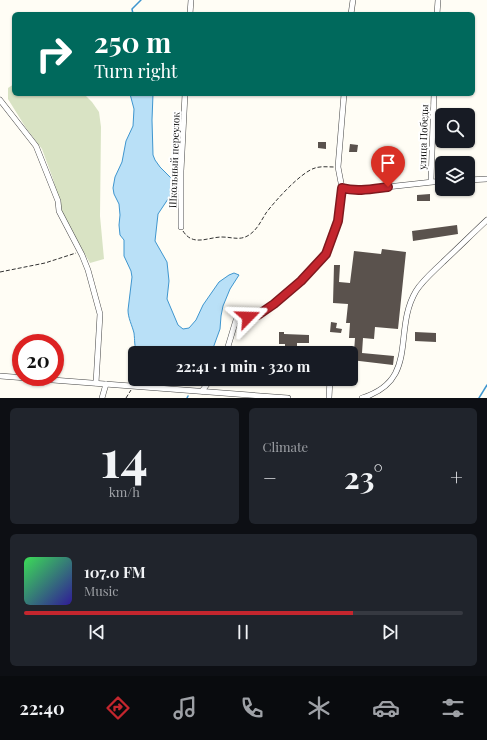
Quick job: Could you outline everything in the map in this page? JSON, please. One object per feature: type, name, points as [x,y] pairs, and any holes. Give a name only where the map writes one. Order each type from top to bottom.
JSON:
[{"type":"street","points":[[190,12],[191,0]]},
{"type":"street","points":[[351,12],[353,0]]},
{"type":"street","points":[[437,12],[438,0]]},
{"type":"street","name":"Школьный переулок","points":[[181,227],[181,171],[185,96]]},
{"type":"street","points":[[228,346],[236,320],[258,315],[274,304],[301,281],[326,254],[338,221],[342,188],[338,166],[344,96]]},
{"type":"street","name":"улица Победы","points":[[431,181],[434,96]]},
{"type":"street","points":[[0,100],[36,146],[58,201],[60,211],[88,270],[100,314],[96,384]]},
{"type":"street","points":[[475,180],[487,179]]},
{"type":"street","points":[[342,188],[359,190],[435,181]]},
{"type":"street","points":[[362,398],[378,392],[391,381],[397,372],[402,352],[407,314],[410,303],[416,291],[426,278],[487,220]]},
{"type":"street","points":[[0,376],[128,386]]},
{"type":"street","points":[[102,398],[106,384]]},
{"type":"street","points":[[133,386],[288,398]]},
{"type":"street","points":[[202,391],[206,386]]},
{"type":"street","points":[[329,398],[330,386]]},
{"type":"path","points":[[181,227],[189,238],[196,240],[203,241],[223,237],[235,239],[242,238],[249,235],[257,228],[276,201],[306,173],[315,168],[338,166]]},
{"type":"path","points":[[0,272],[45,264],[81,253]]},
{"type":"path","points":[[126,398],[133,386]]},
{"type":"green space","points":[[12,85],[12,96],[86,96],[99,112],[101,127],[100,216],[104,259],[90,263],[62,214],[53,179],[42,149],[26,128],[8,99],[8,88]]},
{"type":"water","points":[[131,96],[153,96],[153,155],[160,167],[172,179],[174,184],[174,190],[158,214],[155,241],[167,262],[169,281],[167,299],[178,325],[183,329],[189,328],[196,320],[203,305],[219,282],[234,273],[239,275],[230,289],[223,306],[220,329],[214,346],[135,346],[134,333],[129,319],[128,310],[132,277],[131,271],[124,256],[124,240],[120,235],[119,225],[119,204],[113,188],[115,177],[122,162],[126,141],[133,126],[134,109]]},
{"type":"building","points":[[318,142],[326,142],[326,149],[318,148]]},
{"type":"building","points":[[350,144],[358,145],[357,152],[349,152]]},
{"type":"building","points":[[430,194],[430,201],[417,201],[417,195]]},
{"type":"building","points":[[457,225],[458,234],[413,241],[412,231]]},
{"type":"building","points":[[382,249],[406,252],[398,329],[375,327],[374,339],[363,338],[362,353],[394,356],[393,365],[358,361],[358,346],[354,346],[355,338],[349,338],[350,323],[346,323],[348,304],[333,303],[334,265],[340,265],[339,282],[350,283],[354,251],[381,254]]},
{"type":"building","points":[[331,322],[337,323],[336,328],[342,329],[341,333],[330,332]]},
{"type":"building","points":[[279,332],[284,332],[284,334],[309,335],[309,343],[297,343],[297,346],[285,346],[285,344],[279,344]]},
{"type":"building","points":[[415,332],[436,333],[436,342],[415,341]]},
{"type":"waterway","points":[[133,12],[132,9],[141,0]]},
{"type":"waterway","points":[[479,398],[487,385]]},
{"type":"route","points":[[248,317],[258,315],[274,304],[301,281],[326,254],[338,221],[342,188],[359,190],[388,187]]}]
